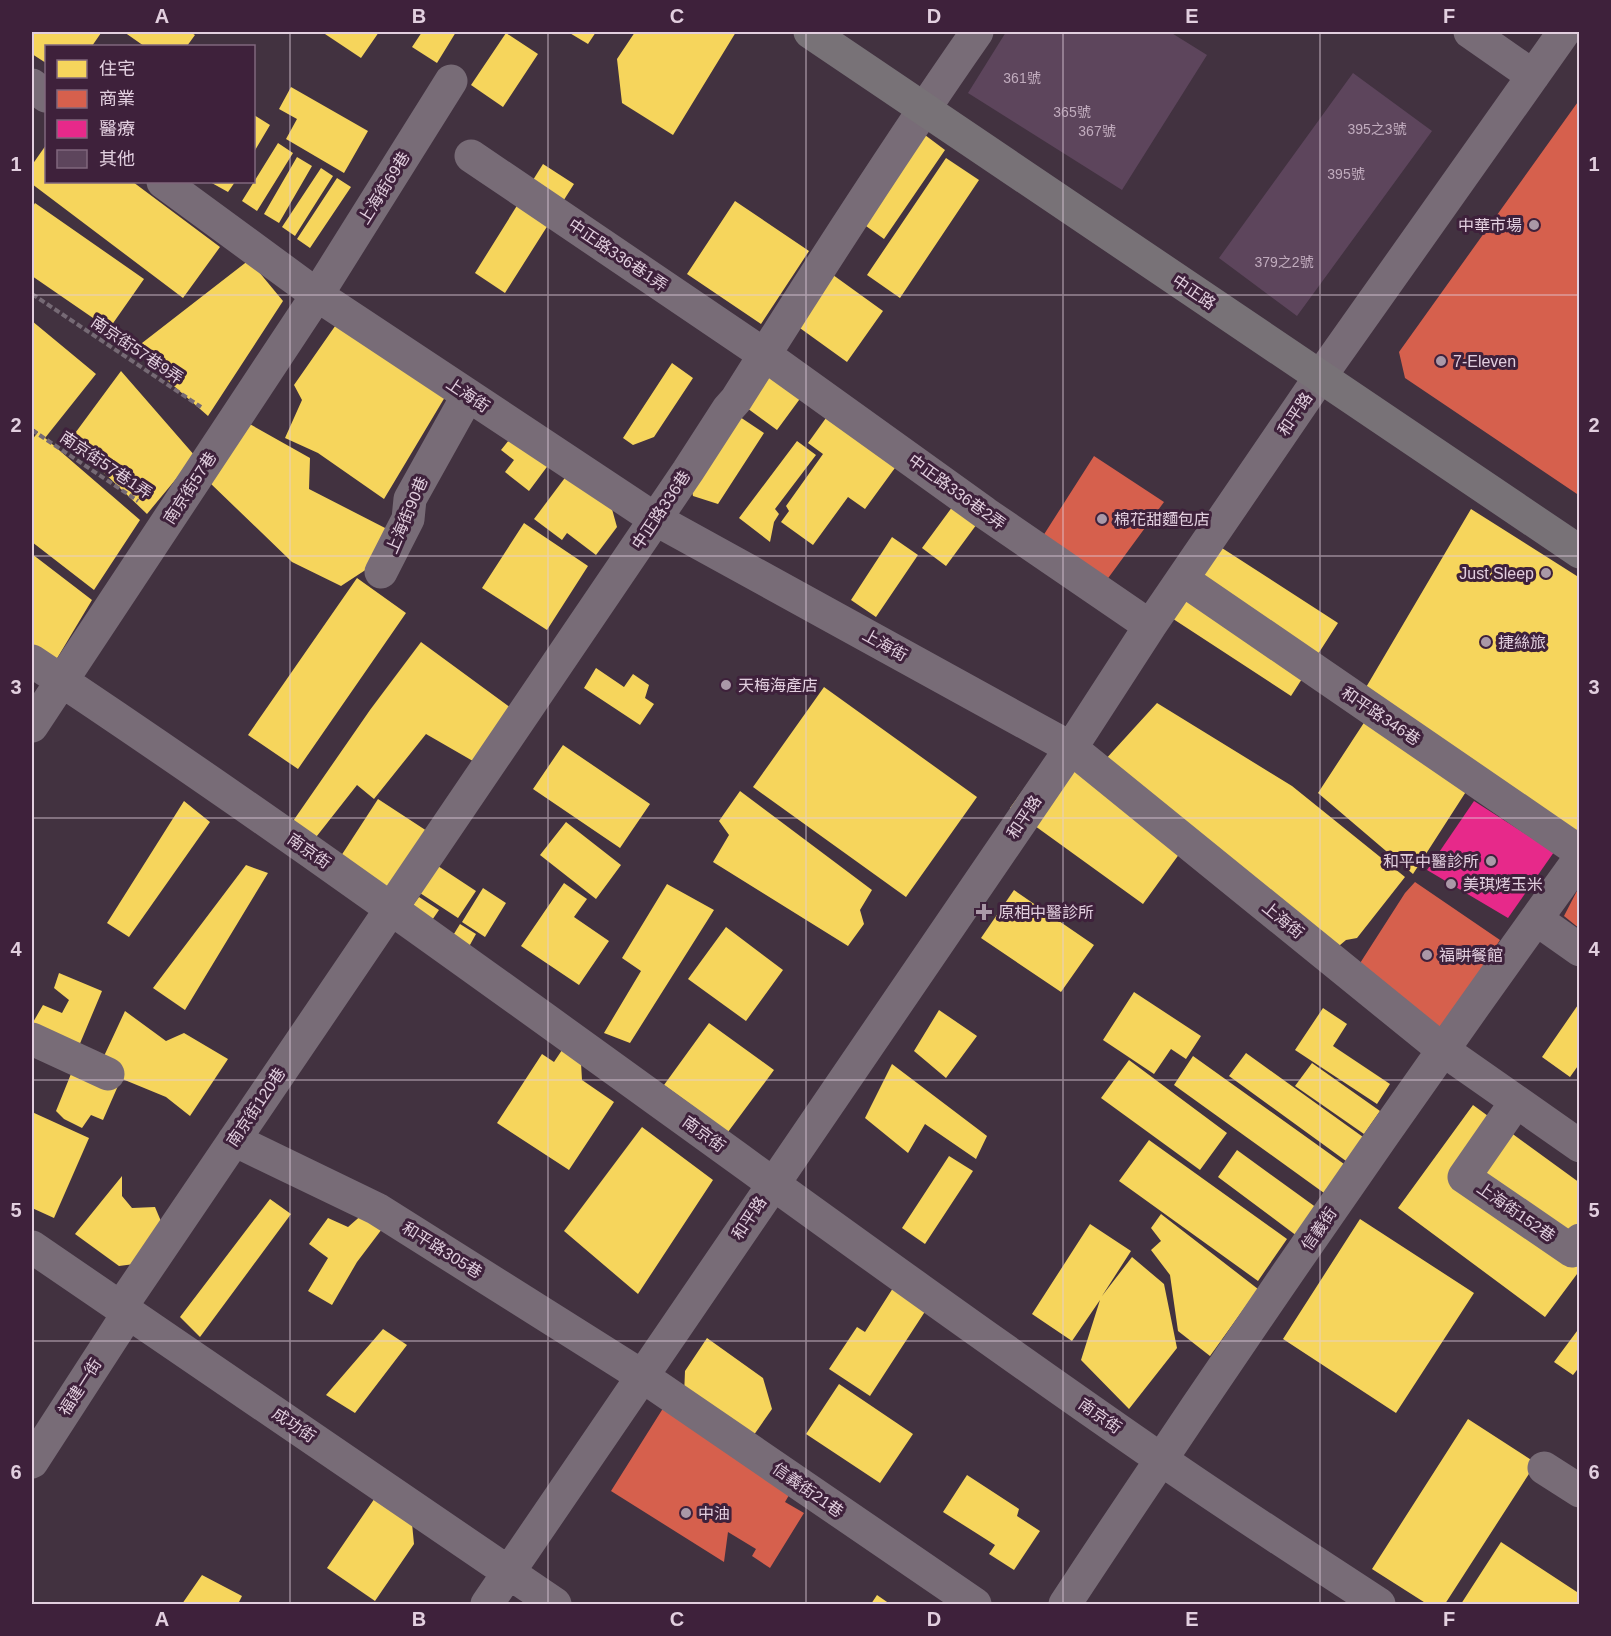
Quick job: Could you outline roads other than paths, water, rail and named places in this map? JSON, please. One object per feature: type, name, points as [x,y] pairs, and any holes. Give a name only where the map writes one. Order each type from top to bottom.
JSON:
[{"type":"main road","name":"中正路","points":[[810,32],[1580,552]]},
{"type":"street","name":"中正路336巷","points":[[391,907],[736,400],[786,318],[822,267],[923,109],[977,32]]},
{"type":"street","points":[[1470,32],[1533,76]]},
{"type":"street","name":"和平路","points":[[487,1605],[1071,748],[1150,626],[1320,377],[1564,32]]},
{"type":"street","name":"上海街69巷","points":[[317,295],[451,81]]},
{"type":"street","points":[[32,85],[45,95]]},
{"type":"street","name":"中正路336巷1弄","points":[[471,156],[765,355]]},
{"type":"street","name":"上海街","points":[[164,183],[317,295],[655,519],[1071,748],[1443,1050],[1580,1146]]},
{"type":"street","name":"南京街57巷","points":[[32,726],[317,295]]},
{"type":"street","name":"中正路336巷2弄","points":[[765,355],[985,513],[1150,626]]},
{"type":"street","name":"上海街90巷","points":[[381,572],[408,519],[410,499],[468,395]]},
{"type":"street","name":"和平路346巷","points":[[1182,579],[1580,852]]},
{"type":"street","name":"南京街","points":[[32,661],[391,907],[773,1184],[1160,1459],[1379,1605]]},
{"type":"street","name":"信義街","points":[[1065,1605],[1160,1459],[1443,1050],[1580,858]]},
{"type":"street","name":"南京街120巷","points":[[125,1310],[234,1140],[391,907]]},
{"type":"street","points":[[1536,919],[1580,950]]},
{"type":"street","points":[[32,1039],[108,1074]]},
{"type":"street","name":"上海街152巷","points":[[1516,1102],[1464,1176],[1572,1251],[1580,1240]]},
{"type":"street","name":"和平路305巷","points":[[234,1140],[377,1209],[642,1376]]},
{"type":"street","name":"成功街","points":[[32,1247],[555,1605]]},
{"type":"street","name":"福建一街","points":[[32,1462],[125,1310]]},
{"type":"street","name":"信義街21巷","points":[[642,1376],[975,1605]]},
{"type":"street","points":[[1544,1468],[1580,1491]]},
{"type":"place","name":"中華市場","points":[[1534,225]]},
{"type":"place","name":"7-Eleven","points":[[1441,361]]},
{"type":"place","name":"棉花甜麵包店","points":[[1102,519]]},
{"type":"place","name":"Just Sleep","points":[[1546,573]]},
{"type":"place","name":"捷絲旅","points":[[1486,642]]},
{"type":"place","name":"天梅海產店","points":[[726,685]]},
{"type":"place","name":"和平中醫診所","points":[[1491,861]]},
{"type":"place","name":"美琪烤玉米","points":[[1451,884]]},
{"type":"place","name":"原相中醫診所","points":[[984,912]]},
{"type":"place","name":"福畊餐館","points":[[1427,955]]},
{"type":"place","name":"中油","points":[[686,1513]]}]
